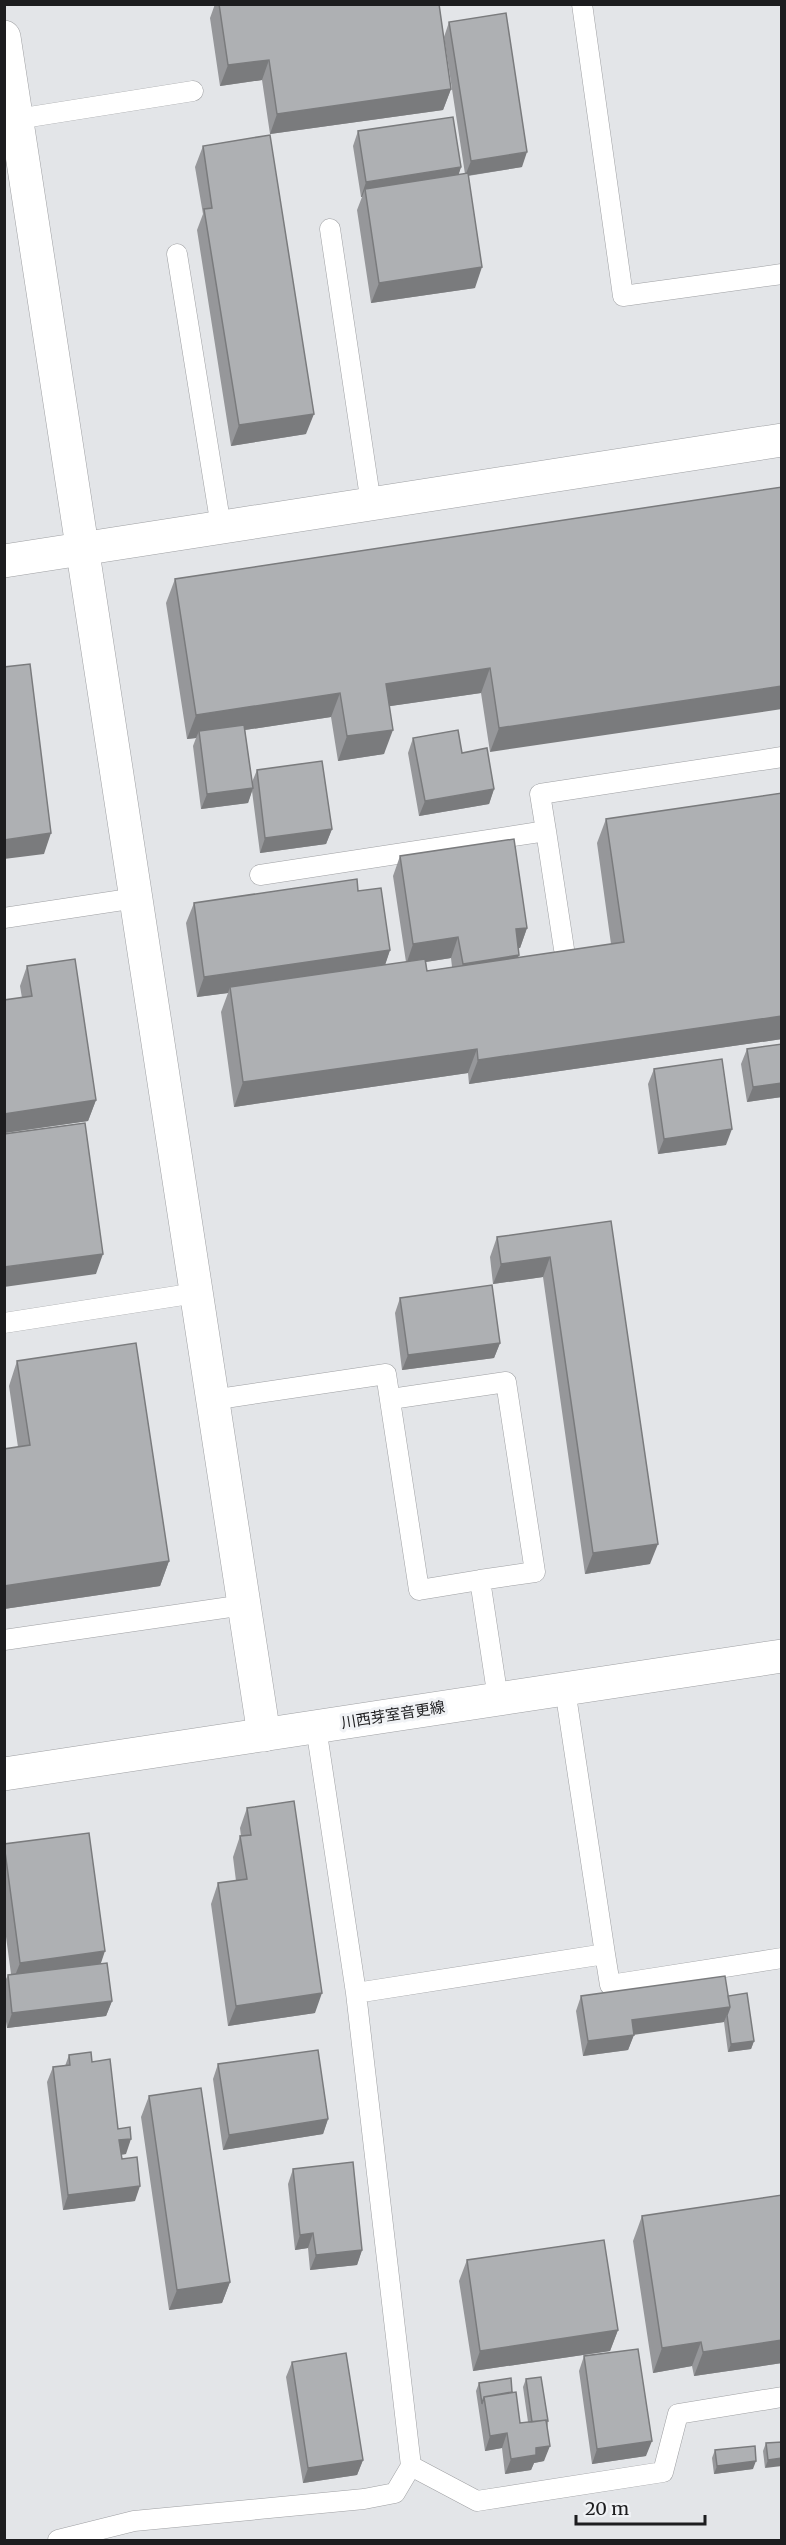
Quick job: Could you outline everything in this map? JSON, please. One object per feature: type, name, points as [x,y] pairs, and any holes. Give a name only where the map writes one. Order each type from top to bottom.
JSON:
[{"type":"street","points":[[4,37],[264,1735]]},
{"type":"street","points":[[4,561],[782,440]]},
{"type":"street","name":"川西芽室音更線","points":[[4,1774],[782,1656]]},
{"type":"lane","points":[[582,4],[623,296],[782,274]]},
{"type":"lane","points":[[17,119],[193,90]]},
{"type":"lane","points":[[330,229],[371,504]]},
{"type":"lane","points":[[177,254],[221,527]]},
{"type":"lane","points":[[564,949],[540,794],[782,757]]},
{"type":"lane","points":[[260,875],[546,831]]},
{"type":"lane","points":[[4,918],[135,898]]},
{"type":"lane","points":[[4,1323],[196,1293]]},
{"type":"lane","points":[[212,1400],[386,1374],[419,1590],[535,1572],[506,1382],[391,1399]]},
{"type":"lane","points":[[480,1580],[498,1699]]},
{"type":"lane","points":[[4,1640],[244,1605]]},
{"type":"lane","points":[[565,1689],[610,1984],[782,1958]]},
{"type":"lane","points":[[58,2541],[134,2521],[364,2499],[395,2493],[411,2466],[356,1993],[316,1726]]},
{"type":"lane","points":[[356,1993],[605,1954]]},
{"type":"lane","points":[[411,2466],[477,2501],[663,2472],[678,2414],[782,2397]]},
{"type":"building","points":[[219,4],[439,4],[451,89],[277,114],[269,60],[228,65]]},
{"type":"building","points":[[506,13],[527,152],[471,161],[449,22]]},
{"type":"building","points":[[453,117],[461,167],[366,182],[358,131]]},
{"type":"building","points":[[270,135],[314,414],[239,425],[204,209],[212,208],[203,146]]},
{"type":"building","points":[[468,173],[482,267],[379,283],[365,189]]},
{"type":"building","points":[[782,487],[782,686],[499,728],[490,668],[386,684],[393,730],[347,736],[340,693],[196,715],[175,579]]},
{"type":"building","points":[[30,664],[51,833],[4,840],[4,667]]},
{"type":"building","points":[[244,725],[253,788],[207,794],[199,731]]},
{"type":"building","points":[[458,730],[462,753],[487,748],[494,789],[425,801],[413,738]]},
{"type":"building","points":[[322,761],[332,829],[265,838],[257,770]]},
{"type":"building","points":[[782,793],[782,1016],[478,1060],[477,1049],[243,1082],[230,987],[425,959],[427,971],[624,942],[606,819]]},
{"type":"building","points":[[514,839],[527,928],[516,929],[519,955],[463,964],[458,937],[413,944],[400,856]]},
{"type":"building","points":[[357,879],[358,891],[381,888],[390,950],[204,977],[194,903]]},
{"type":"building","points":[[75,959],[96,1100],[4,1114],[4,1000],[32,996],[27,966]]},
{"type":"building","points":[[782,1044],[782,1083],[753,1087],[747,1049]]},
{"type":"building","points":[[722,1059],[732,1129],[664,1139],[654,1069]]},
{"type":"building","points":[[85,1123],[103,1254],[4,1267],[4,1134]]},
{"type":"building","points":[[611,1221],[658,1544],[593,1553],[550,1257],[501,1264],[497,1237]]},
{"type":"building","points":[[492,1285],[500,1343],[408,1355],[400,1298]]},
{"type":"building","points":[[136,1343],[169,1561],[4,1586],[4,1449],[30,1445],[17,1361]]},
{"type":"building","points":[[294,1801],[322,1993],[236,2006],[218,1883],[247,1879],[240,1836],[251,1835],[247,1808]]},
{"type":"building","points":[[89,1833],[105,1951],[20,1963],[4,1844]]},
{"type":"building","points":[[107,1963],[112,2001],[12,2013],[8,1975]]},
{"type":"building","points":[[725,1976],[730,2007],[632,2020],[634,2035],[588,2041],[581,1996]]},
{"type":"building","points":[[747,1993],[754,2041],[731,2044],[727,2015],[730,2007],[728,1996]]},
{"type":"building","points":[[318,2050],[328,2119],[229,2135],[218,2064]]},
{"type":"building","points":[[91,2052],[92,2062],[110,2059],[118,2129],[130,2127],[131,2139],[119,2140],[122,2159],[137,2157],[140,2186],[68,2195],[53,2067],[70,2065],[69,2055]]},
{"type":"building","points":[[201,2088],[230,2282],[177,2290],[149,2096]]},
{"type":"building","points":[[353,2162],[362,2250],[316,2255],[313,2233],[300,2235],[293,2169]]},
{"type":"building","points":[[782,2195],[782,2340],[703,2352],[701,2342],[662,2348],[642,2216]]},
{"type":"building","points":[[604,2240],[618,2330],[480,2351],[467,2260]]},
{"type":"building","points":[[638,2349],[652,2441],[597,2449],[584,2356]]},
{"type":"building","points":[[346,2353],[363,2460],[308,2468],[292,2362]]},
{"type":"building","points":[[541,2377],[548,2421],[532,2422],[526,2379]]},
{"type":"building","points":[[511,2378],[512,2392],[484,2397],[482,2404],[479,2383]]},
{"type":"building","points":[[516,2392],[520,2423],[546,2420],[550,2446],[536,2448],[536,2455],[511,2459],[507,2433],[490,2436],[484,2397]]},
{"type":"building","points":[[782,2442],[782,2458],[768,2460],[766,2443]]},
{"type":"building","points":[[755,2446],[756,2461],[717,2466],[715,2450]]}]
